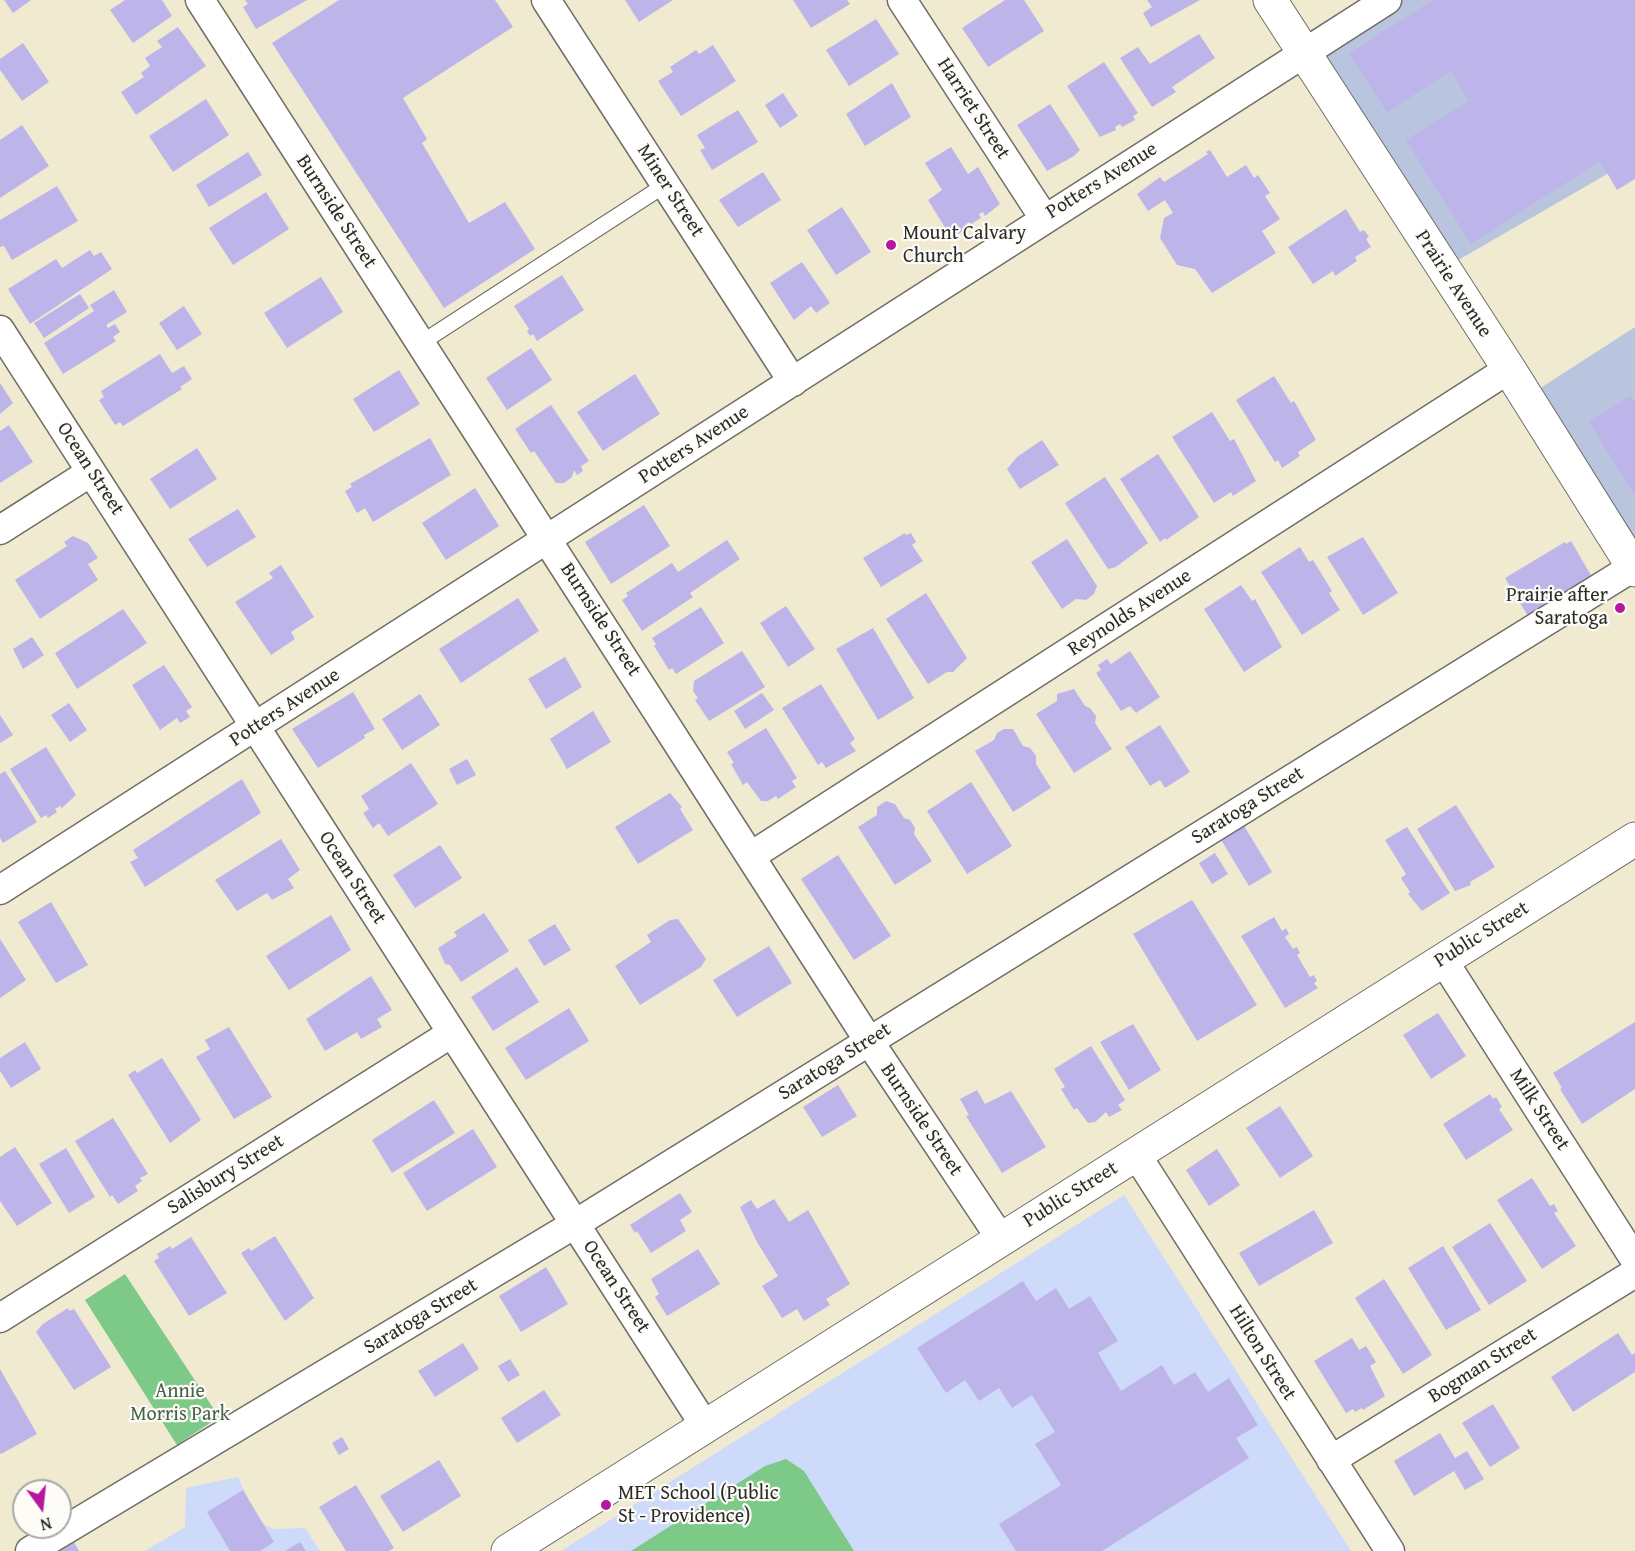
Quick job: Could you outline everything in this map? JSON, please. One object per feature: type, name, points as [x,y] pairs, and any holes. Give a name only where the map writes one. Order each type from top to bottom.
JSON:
[{"type":"main road","name":"Prairie Avenue","points":[[1270,0],[1509,369],[1634,568]]},
{"type":"main road","name":"Public Street","points":[[508,1551],[1635,839]]},
{"type":"street","name":"Burnside Street","points":[[200,0],[868,1041],[1001,1239]]},
{"type":"street","name":"Miner Street","points":[[546,0],[793,382]]},
{"type":"street","name":"Harriet Street","points":[[902,0],[1044,218]]},
{"type":"street","name":"Potters Avenue","points":[[0,890],[1387,0]]},
{"type":"street","name":"Ocean Street","points":[[0,330],[705,1426]]},
{"type":"street","name":"Reynolds Avenue","points":[[751,856],[1509,369]]},
{"type":"street","points":[[0,530],[92,472]]},
{"type":"street","name":"Saratoga Street","points":[[30,1551],[575,1224],[1634,568]]},
{"type":"street","name":"Milk Street","points":[[1443,960],[1635,1260]]},
{"type":"street","name":"Salisbury Street","points":[[0,1318],[452,1033]]},
{"type":"street","name":"Hilton Street","points":[[1136,1154],[1390,1551]]},
{"type":"street","name":"Bogman Street","points":[[1331,1460],[1635,1272]]},
{"type":"lane","points":[[421,343],[665,185]]},
{"type":"shaded area","points":[[1359,0],[1590,0],[1621,166],[1441,270],[1309,31]]},
{"type":"shaded area","points":[[1635,327],[1635,576],[1522,400]]},
{"type":"shaded area","points":[[1124,1195],[1351,1551],[561,1551]]},
{"type":"shaded area","points":[[238,1477],[258,1522],[274,1529],[305,1528],[320,1551],[145,1551],[185,1527],[186,1488]]},
{"type":"green space","name":"Annie Morris Park","points":[[125,1274],[219,1417],[177,1445],[85,1300]]},
{"type":"green space","points":[[786,1459],[804,1471],[854,1551],[631,1551],[765,1466]]},
{"type":"building","points":[[4,0],[31,0],[13,13]]},
{"type":"building","points":[[125,0],[162,0],[172,16],[133,43],[110,10]]},
{"type":"building","points":[[245,0],[307,0],[256,29],[243,7],[248,4]]},
{"type":"building","points":[[339,0],[495,0],[513,27],[403,98],[427,139],[422,143],[469,223],[505,202],[535,249],[444,308],[272,43]]},
{"type":"building","points":[[625,0],[673,0],[639,22]]},
{"type":"building","points":[[793,0],[847,0],[850,4],[811,28]]},
{"type":"building","points":[[1005,0],[1024,0],[1044,31],[988,67],[962,28]]},
{"type":"building","points":[[1147,0],[1200,0],[1151,27],[1143,13],[1152,7]]},
{"type":"building","points":[[1433,0],[1635,0],[1635,179],[1617,190],[1600,161],[1471,244],[1406,140],[1469,101],[1451,71],[1387,112],[1349,54]]},
{"type":"building","points":[[876,19],[899,54],[849,86],[826,50]]},
{"type":"building","points":[[178,27],[206,66],[136,115],[121,92],[144,77],[141,73],[150,66],[145,58],[162,47],[157,41]]},
{"type":"building","points":[[1199,34],[1215,58],[1172,87],[1176,92],[1152,107],[1120,58],[1138,47],[1150,64]]},
{"type":"building","points":[[23,43],[49,82],[22,101],[0,70],[0,59]]},
{"type":"building","points":[[713,45],[736,81],[681,116],[658,81],[673,72],[670,67],[696,50],[699,54]]},
{"type":"building","points":[[1104,62],[1138,113],[1133,116],[1135,120],[1122,127],[1120,124],[1115,127],[1116,130],[1100,137],[1067,86]]},
{"type":"building","points":[[892,83],[911,117],[865,146],[846,114]]},
{"type":"building","points":[[783,93],[798,116],[780,128],[765,105]]},
{"type":"building","points":[[206,99],[229,135],[173,172],[149,136]]},
{"type":"building","points":[[1050,104],[1080,150],[1074,156],[1047,171],[1017,125]]},
{"type":"building","points":[[738,110],[758,142],[712,170],[700,150],[705,148],[697,135]]},
{"type":"building","points":[[22,125],[49,166],[0,198],[0,140]]},
{"type":"building","points":[[951,147],[968,174],[978,167],[1000,204],[985,216],[983,212],[979,214],[981,218],[971,224],[969,222],[966,224],[968,228],[958,234],[956,230],[949,234],[928,200],[942,190],[925,163]]},
{"type":"building","points":[[1210,150],[1227,177],[1246,165],[1254,178],[1258,175],[1270,193],[1265,196],[1280,219],[1262,231],[1276,253],[1212,293],[1195,269],[1177,265],[1160,238],[1164,218],[1173,213],[1165,200],[1148,211],[1137,194],[1160,177],[1164,182],[1208,154],[1206,152]]},
{"type":"building","points":[[248,152],[262,175],[209,207],[196,185]]},
{"type":"building","points":[[763,172],[781,200],[738,227],[719,200]]},
{"type":"building","points":[[57,186],[78,221],[12,260],[4,246],[0,247],[0,220]]},
{"type":"building","points":[[266,192],[289,229],[233,265],[209,228]]},
{"type":"building","points":[[842,207],[871,252],[836,275],[807,230]]},
{"type":"building","points":[[1346,209],[1360,232],[1364,230],[1369,237],[1366,239],[1371,247],[1355,257],[1357,261],[1335,276],[1333,271],[1313,284],[1288,247]]},
{"type":"building","points":[[90,250],[94,256],[101,252],[112,269],[30,324],[8,289],[56,259],[62,268]]},
{"type":"building","points":[[802,262],[830,303],[816,313],[811,306],[794,320],[770,283]]},
{"type":"building","points":[[562,275],[584,310],[537,341],[533,334],[530,336],[527,331],[529,329],[514,306]]},
{"type":"building","points":[[321,277],[343,312],[287,348],[264,313]]},
{"type":"building","points":[[114,290],[127,312],[106,325],[108,328],[115,324],[120,332],[113,337],[116,341],[63,374],[44,343],[94,311],[90,305]]},
{"type":"building","points":[[80,294],[89,308],[44,338],[34,323]]},
{"type":"building","points":[[184,306],[202,334],[177,350],[159,323]]},
{"type":"building","points":[[531,348],[552,380],[507,410],[486,378]]},
{"type":"building","points":[[160,354],[172,373],[184,366],[192,379],[180,387],[182,389],[123,426],[120,422],[115,425],[99,400],[104,397],[101,391]]},
{"type":"building","points":[[399,370],[420,404],[374,432],[353,399]]},
{"type":"building","points":[[635,374],[660,414],[603,451],[577,412]]},
{"type":"building","points":[[1274,376],[1291,403],[1294,401],[1316,440],[1298,452],[1300,456],[1282,468],[1278,460],[1275,462],[1236,400]]},
{"type":"building","points":[[0,383],[13,403],[0,414]]},
{"type":"building","points":[[1630,396],[1635,402],[1635,495],[1589,422]]},
{"type":"building","points":[[551,405],[589,461],[581,466],[583,471],[577,475],[574,470],[572,477],[564,483],[556,483],[534,451],[531,453],[515,429]]},
{"type":"building","points":[[1212,412],[1230,441],[1234,439],[1256,481],[1233,496],[1231,492],[1214,503],[1172,437]]},
{"type":"building","points":[[9,425],[33,462],[0,483],[0,431]]},
{"type":"building","points":[[430,438],[451,475],[373,522],[365,508],[357,513],[345,491],[352,487],[350,484]]},
{"type":"building","points":[[1042,440],[1059,465],[1020,489],[1007,469],[1017,457]]},
{"type":"building","points":[[197,448],[217,479],[170,509],[150,479]]},
{"type":"building","points":[[1158,454],[1199,517],[1160,542],[1120,479]]},
{"type":"building","points":[[1105,477],[1148,543],[1116,567],[1108,569],[1065,503]]},
{"type":"building","points":[[475,488],[499,526],[446,560],[422,523]]},
{"type":"building","points":[[644,505],[670,546],[611,584],[585,542]]},
{"type":"building","points":[[238,509],[256,537],[207,567],[188,539]]},
{"type":"building","points":[[905,533],[906,535],[911,533],[916,542],[912,545],[923,561],[881,587],[863,558]]},
{"type":"building","points":[[73,536],[88,543],[98,558],[88,564],[98,580],[40,619],[15,580],[67,546],[64,542]]},
{"type":"building","points":[[1363,537],[1398,593],[1363,615],[1327,557]]},
{"type":"building","points":[[1067,539],[1097,586],[1094,594],[1086,600],[1076,599],[1062,609],[1031,562]]},
{"type":"building","points":[[727,540],[740,559],[690,593],[693,597],[642,631],[622,600],[628,596],[626,593],[672,563],[678,572]]},
{"type":"building","points":[[1571,541],[1592,577],[1528,616],[1505,578],[1565,542],[1566,544]]},
{"type":"building","points":[[1300,547],[1309,562],[1313,560],[1332,591],[1329,593],[1340,610],[1302,635],[1261,572]]},
{"type":"building","points":[[281,565],[314,617],[291,632],[295,639],[271,655],[235,602],[273,578],[269,573]]},
{"type":"building","points":[[1241,585],[1252,601],[1255,599],[1282,647],[1244,672],[1204,609]]},
{"type":"building","points":[[926,593],[967,658],[953,672],[947,672],[928,684],[886,619]]},
{"type":"building","points":[[518,598],[539,631],[461,683],[439,649]]},
{"type":"building","points":[[786,606],[815,649],[788,667],[760,623]]},
{"type":"building","points":[[701,607],[724,643],[676,674],[672,668],[669,670],[654,646],[656,644],[652,638]]},
{"type":"building","points":[[123,609],[147,643],[77,689],[55,653]]},
{"type":"building","points":[[873,628],[914,698],[878,720],[836,649]]},
{"type":"building","points":[[32,637],[44,655],[23,669],[13,649]]},
{"type":"building","points":[[742,651],[765,687],[709,721],[695,700],[698,698],[693,691],[694,681]]},
{"type":"building","points":[[1130,651],[1160,697],[1136,713],[1130,706],[1121,711],[1096,673],[1101,670],[1098,665],[1107,659],[1111,664]]},
{"type":"building","points":[[565,657],[582,687],[546,709],[528,679]]},
{"type":"building","points":[[164,665],[192,707],[186,711],[190,717],[180,723],[177,718],[160,730],[132,685]]},
{"type":"building","points":[[821,684],[855,739],[850,743],[856,751],[826,768],[822,762],[818,765],[782,708]]},
{"type":"building","points":[[1074,689],[1085,706],[1090,708],[1096,716],[1095,723],[1112,749],[1074,773],[1036,714],[1057,701],[1057,694]]},
{"type":"building","points":[[353,692],[375,729],[318,768],[292,729]]},
{"type":"building","points":[[762,693],[774,710],[745,729],[734,711]]},
{"type":"building","points":[[420,694],[440,725],[402,750],[382,719]]},
{"type":"building","points":[[69,703],[87,730],[70,742],[51,715]]},
{"type":"building","points":[[593,711],[611,742],[567,769],[550,739]]},
{"type":"building","points":[[0,715],[13,735],[0,743]]},
{"type":"building","points":[[1160,725],[1190,772],[1165,788],[1160,780],[1150,786],[1125,747]]},
{"type":"building","points":[[766,728],[797,778],[792,781],[796,787],[778,799],[776,796],[768,801],[761,801],[747,782],[743,785],[727,752]]},
{"type":"building","points":[[1004,729],[1013,729],[1023,746],[1030,748],[1036,756],[1036,764],[1051,788],[1013,812],[975,751],[994,740],[997,733]]},
{"type":"building","points":[[46,747],[76,795],[62,808],[60,806],[55,809],[57,812],[48,818],[46,815],[41,818],[10,769]]},
{"type":"building","points":[[467,759],[476,775],[457,785],[449,769]]},
{"type":"building","points":[[411,763],[438,804],[388,836],[379,823],[373,828],[363,813],[369,809],[361,796]]},
{"type":"building","points":[[5,771],[37,822],[3,843],[0,838],[0,774]]},
{"type":"building","points":[[242,779],[261,813],[145,887],[130,862],[138,858],[133,850]]},
{"type":"building","points":[[971,782],[1012,846],[967,874],[927,811]]},
{"type":"building","points":[[670,793],[682,807],[680,809],[693,830],[638,864],[615,827]]},
{"type":"building","points":[[886,801],[895,804],[904,818],[910,820],[915,828],[914,834],[932,861],[895,885],[858,827],[877,815],[877,807]]},
{"type":"building","points":[[1456,805],[1495,867],[1470,882],[1471,885],[1455,891],[1417,829]]},
{"type":"building","points":[[1243,824],[1272,872],[1249,886],[1220,838]]},
{"type":"building","points":[[1407,827],[1450,893],[1422,911],[1408,894],[1410,892],[1401,878],[1406,874],[1385,840]]},
{"type":"building","points":[[281,839],[300,870],[288,879],[294,888],[272,900],[267,893],[237,911],[215,880]]},
{"type":"building","points":[[440,845],[462,878],[415,908],[393,875]]},
{"type":"building","points":[[1215,853],[1228,874],[1212,884],[1199,863]]},
{"type":"building","points":[[838,855],[891,936],[854,960],[801,879]]},
{"type":"building","points":[[1192,900],[1257,1005],[1197,1041],[1133,934]]},
{"type":"building","points":[[51,902],[88,965],[56,983],[18,922]]},
{"type":"building","points":[[484,913],[509,951],[461,982],[450,965],[445,964],[438,948],[457,936],[454,932]]},
{"type":"building","points":[[331,915],[351,950],[289,990],[266,956]]},
{"type":"building","points":[[1274,917],[1282,931],[1286,928],[1289,934],[1285,937],[1293,949],[1297,947],[1300,953],[1297,955],[1310,977],[1314,975],[1317,981],[1314,983],[1318,988],[1285,1008],[1241,936]]},
{"type":"building","points":[[678,919],[706,959],[701,967],[640,1005],[615,966],[651,942],[647,935],[670,920]]},
{"type":"building","points":[[555,924],[571,950],[544,966],[528,940]]},
{"type":"building","points":[[0,939],[26,980],[0,998]]},
{"type":"building","points":[[769,946],[792,983],[737,1017],[713,980]]},
{"type":"building","points":[[517,967],[539,1002],[493,1031],[471,997]]},
{"type":"building","points":[[371,976],[392,1010],[377,1019],[382,1027],[361,1039],[357,1032],[325,1051],[306,1019]]},
{"type":"building","points":[[569,1008],[589,1041],[526,1080],[505,1048]]},
{"type":"building","points":[[1438,1013],[1466,1056],[1431,1079],[1403,1035]]},
{"type":"building","points":[[1635,1022],[1635,1089],[1582,1124],[1560,1089],[1562,1088],[1553,1073]]},
{"type":"building","points":[[1133,1024],[1161,1070],[1129,1090],[1100,1042]]},
{"type":"building","points":[[229,1027],[272,1097],[234,1119],[196,1057],[210,1049],[205,1040]]},
{"type":"building","points":[[25,1042],[41,1069],[11,1088],[0,1071],[0,1058]]},
{"type":"building","points":[[1091,1046],[1125,1100],[1118,1105],[1122,1110],[1109,1117],[1106,1112],[1095,1122],[1088,1123],[1077,1108],[1074,1110],[1061,1089],[1065,1087],[1054,1069]]},
{"type":"building","points":[[162,1058],[201,1120],[170,1143],[128,1075],[135,1070],[137,1073]]},
{"type":"building","points":[[838,1085],[857,1116],[822,1137],[803,1107]]},
{"type":"building","points":[[977,1090],[985,1104],[1011,1091],[1046,1147],[1002,1173],[966,1116],[969,1115],[960,1099]]},
{"type":"building","points":[[1490,1094],[1493,1099],[1496,1097],[1502,1107],[1499,1109],[1513,1130],[1466,1160],[1443,1124]]},
{"type":"building","points":[[434,1100],[455,1133],[392,1173],[372,1140]]},
{"type":"building","points":[[1280,1106],[1313,1156],[1280,1178],[1246,1128]]},
{"type":"building","points":[[113,1118],[148,1174],[140,1178],[142,1181],[135,1186],[138,1191],[118,1204],[112,1195],[110,1197],[75,1141]]},
{"type":"building","points":[[473,1129],[497,1167],[427,1211],[403,1173]]},
{"type":"building","points":[[15,1147],[52,1203],[17,1226],[0,1201],[0,1157]]},
{"type":"building","points":[[66,1148],[95,1197],[69,1213],[39,1164]]},
{"type":"building","points":[[1217,1149],[1240,1185],[1209,1206],[1186,1170]]},
{"type":"building","points":[[1532,1178],[1550,1206],[1554,1204],[1558,1211],[1554,1213],[1576,1246],[1542,1269],[1497,1200]]},
{"type":"building","points":[[680,1193],[692,1212],[680,1220],[686,1231],[651,1253],[637,1231],[635,1233],[630,1225]]},
{"type":"building","points":[[774,1199],[789,1222],[808,1210],[850,1284],[826,1299],[830,1305],[804,1321],[797,1309],[782,1318],[762,1286],[778,1276],[757,1242],[740,1207],[751,1200],[757,1209]]},
{"type":"building","points":[[1314,1210],[1333,1243],[1259,1286],[1239,1253]]},
{"type":"building","points":[[1490,1223],[1527,1281],[1489,1305],[1452,1247]]},
{"type":"building","points":[[275,1236],[314,1298],[285,1321],[241,1253],[249,1248],[251,1251]]},
{"type":"building","points":[[191,1237],[227,1293],[189,1316],[154,1261],[159,1258],[157,1254],[170,1246],[172,1249]]},
{"type":"building","points":[[1443,1246],[1481,1310],[1446,1330],[1408,1268]]},
{"type":"building","points":[[698,1249],[720,1284],[667,1316],[655,1297],[659,1294],[651,1279]]},
{"type":"building","points":[[546,1267],[568,1304],[521,1332],[499,1296]]},
{"type":"building","points":[[1384,1279],[1432,1355],[1403,1374],[1355,1298]]},
{"type":"building","points":[[1023,1281],[1036,1301],[1056,1288],[1069,1309],[1090,1296],[1118,1341],[1098,1353],[1121,1391],[1162,1365],[1174,1385],[1195,1372],[1208,1392],[1229,1378],[1258,1425],[1236,1438],[1249,1458],[1102,1551],[1016,1551],[999,1524],[1061,1485],[1035,1444],[1055,1432],[1032,1395],[1012,1408],[999,1388],[979,1401],[965,1380],[946,1393],[917,1348]]},
{"type":"building","points":[[68,1308],[69,1311],[74,1309],[111,1367],[74,1390],[36,1332],[43,1324]]},
{"type":"building","points":[[1618,1333],[1632,1355],[1635,1353],[1635,1372],[1573,1412],[1551,1377]]},
{"type":"building","points":[[1352,1338],[1359,1350],[1366,1346],[1376,1362],[1370,1366],[1385,1396],[1363,1410],[1362,1408],[1355,1412],[1353,1409],[1346,1413],[1314,1361]]},
{"type":"building","points":[[463,1343],[479,1369],[435,1397],[418,1371]]},
{"type":"building","points":[[510,1359],[520,1375],[508,1382],[498,1366]]},
{"type":"building","points":[[0,1369],[37,1434],[1,1454],[0,1453]]},
{"type":"building","points":[[544,1390],[561,1415],[517,1443],[501,1418]]},
{"type":"building","points":[[1493,1404],[1520,1448],[1490,1467],[1462,1423]]},
{"type":"building","points":[[1440,1433],[1455,1458],[1467,1451],[1484,1479],[1465,1490],[1454,1471],[1414,1496],[1394,1461]]},
{"type":"building","points":[[342,1437],[349,1449],[339,1455],[332,1443]]},
{"type":"building","points":[[439,1460],[461,1496],[403,1532],[380,1496]]},
{"type":"building","points":[[356,1485],[394,1548],[389,1551],[346,1551],[319,1507]]},
{"type":"building","points":[[243,1490],[274,1542],[260,1551],[230,1551],[207,1512]]},
{"type":"building","points":[[74,1542],[79,1551],[57,1551]]},
{"type":"building","points":[[300,1542],[306,1551],[285,1551]]},
{"type":"place","name":"Mount Calvary Church","points":[[891,245]]},
{"type":"place","name":"Prairie after Saratoga","points":[[1620,608]]},
{"type":"place","name":"MET School (Public St - Providence)","points":[[606,1505]]}]
